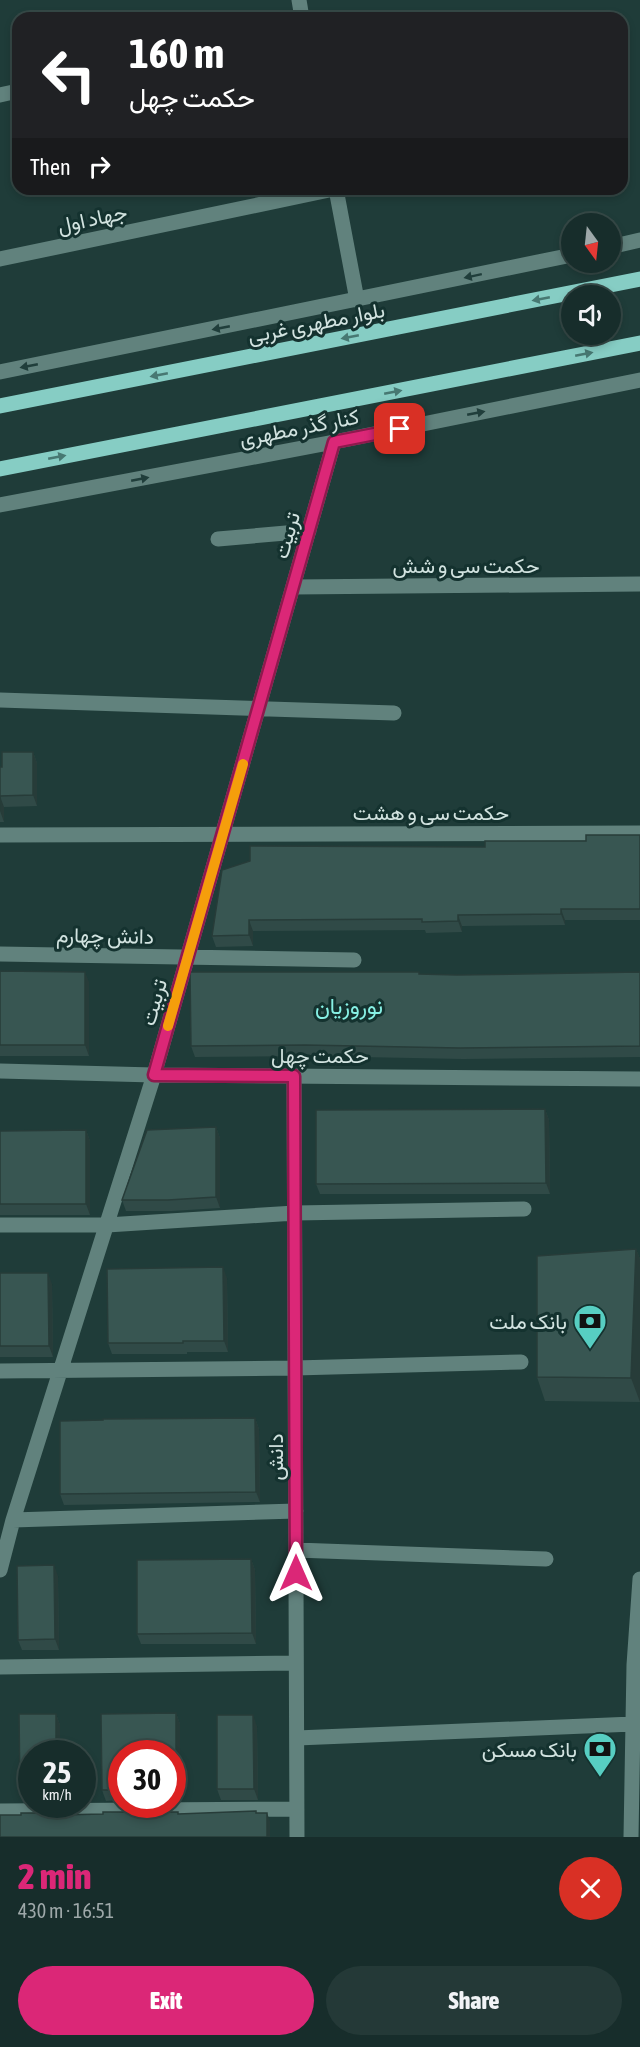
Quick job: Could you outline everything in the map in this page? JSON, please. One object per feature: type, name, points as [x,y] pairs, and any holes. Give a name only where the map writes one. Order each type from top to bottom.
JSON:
[{"type":"main road","name":"بلوار مطهری غربی","points":[[0,406],[640,279]]},
{"type":"main road","points":[[0,469],[640,343]]},
{"type":"street","name":"جهاد اول","points":[[0,259],[306,195]]},
{"type":"street","points":[[336,195],[357,300]]},
{"type":"street","points":[[621,244],[640,240]]},
{"type":"street","points":[[0,372],[561,257]]},
{"type":"street","name":"کنار گذر مطهری","points":[[0,505],[334,442],[640,380]]},
{"type":"street","name":"تربیت","points":[[0,1570],[13,1520],[154,1075],[334,442]]},
{"type":"street","points":[[218,539],[309,531]]},
{"type":"street","name":"حکمت سی و شش","points":[[293,587],[640,584]]},
{"type":"street","points":[[0,700],[394,713]]},
{"type":"street","name":"حکمت سی و هشت","points":[[0,835],[640,833]]},
{"type":"street","name":"دانش چهارم","points":[[0,954],[354,960]]},
{"type":"street","name":"حکمت چهل","points":[[0,1071],[154,1075],[640,1079]]},
{"type":"street","name":"دانش","points":[[294,1076],[297,1837]]},
{"type":"street","points":[[0,1225],[107,1225],[295,1213],[524,1209]]},
{"type":"street","points":[[0,1371],[295,1368],[521,1362]]},
{"type":"street","points":[[13,1520],[296,1511]]},
{"type":"street","points":[[296,1550],[546,1559]]},
{"type":"street","points":[[632,1837],[634,1665],[640,1579]]},
{"type":"street","points":[[0,1667],[296,1663]]},
{"type":"street","points":[[297,1738],[633,1724]]},
{"type":"street","points":[[0,1811],[297,1809]]},
{"type":"building","points":[[2,752],[33,752],[33,795],[0,796]]},
{"type":"building","points":[[586,835],[640,835],[640,909],[561,909],[561,914],[458,915],[458,921],[422,922],[422,919],[249,920],[249,935],[212,936],[222,870],[250,861],[250,846],[485,847],[485,841],[586,841]]},
{"type":"building","points":[[0,971],[85,972],[85,1045],[0,1045]]},
{"type":"building","points":[[190,972],[419,972],[419,974],[457,975],[640,972],[640,1046],[459,1048],[305,1045],[191,1046]]},
{"type":"building","points":[[545,1109],[546,1183],[316,1184],[316,1110]]},
{"type":"building","points":[[216,1127],[216,1197],[122,1200],[147,1130]]},
{"type":"building","points":[[86,1130],[86,1204],[0,1204],[0,1131]]},
{"type":"building","points":[[636,1249],[631,1378],[537,1377],[537,1256]]},
{"type":"building","points":[[223,1267],[224,1341],[108,1343],[107,1269]]},
{"type":"building","points":[[0,1273],[48,1273],[49,1346],[0,1346]]},
{"type":"building","points":[[255,1418],[256,1492],[60,1494],[60,1421]]},
{"type":"building","points":[[251,1559],[252,1633],[137,1634],[137,1560]]},
{"type":"building","points":[[54,1565],[55,1639],[18,1640],[17,1566]]},
{"type":"building","points":[[176,1713],[176,1740],[108,1740],[108,1790],[102,1790],[101,1714]]},
{"type":"building","points":[[19,1714],[56,1714],[56,1740],[19,1740]]},
{"type":"building","points":[[217,1715],[253,1715],[254,1789],[217,1789]]},
{"type":"building","points":[[256,1811],[256,1813],[267,1813],[267,1837],[0,1837],[0,1815],[18,1815],[18,1818],[96,1818],[96,1814],[108,1812],[108,1818],[186,1818],[186,1814]]},
{"type":"slow traffic","points":[[168,1026],[243,764]]},
{"type":"place","name":"بانک ملت","points":[[590,1350]]},
{"type":"place","name":"بانک مسکن","points":[[600,1778]]},
{"type":"district","name":"نوروزیان","points":[[349,1006]]},
{"type":"route","points":[[296,1573],[294,1076],[154,1075],[334,442],[400,429]]}]
